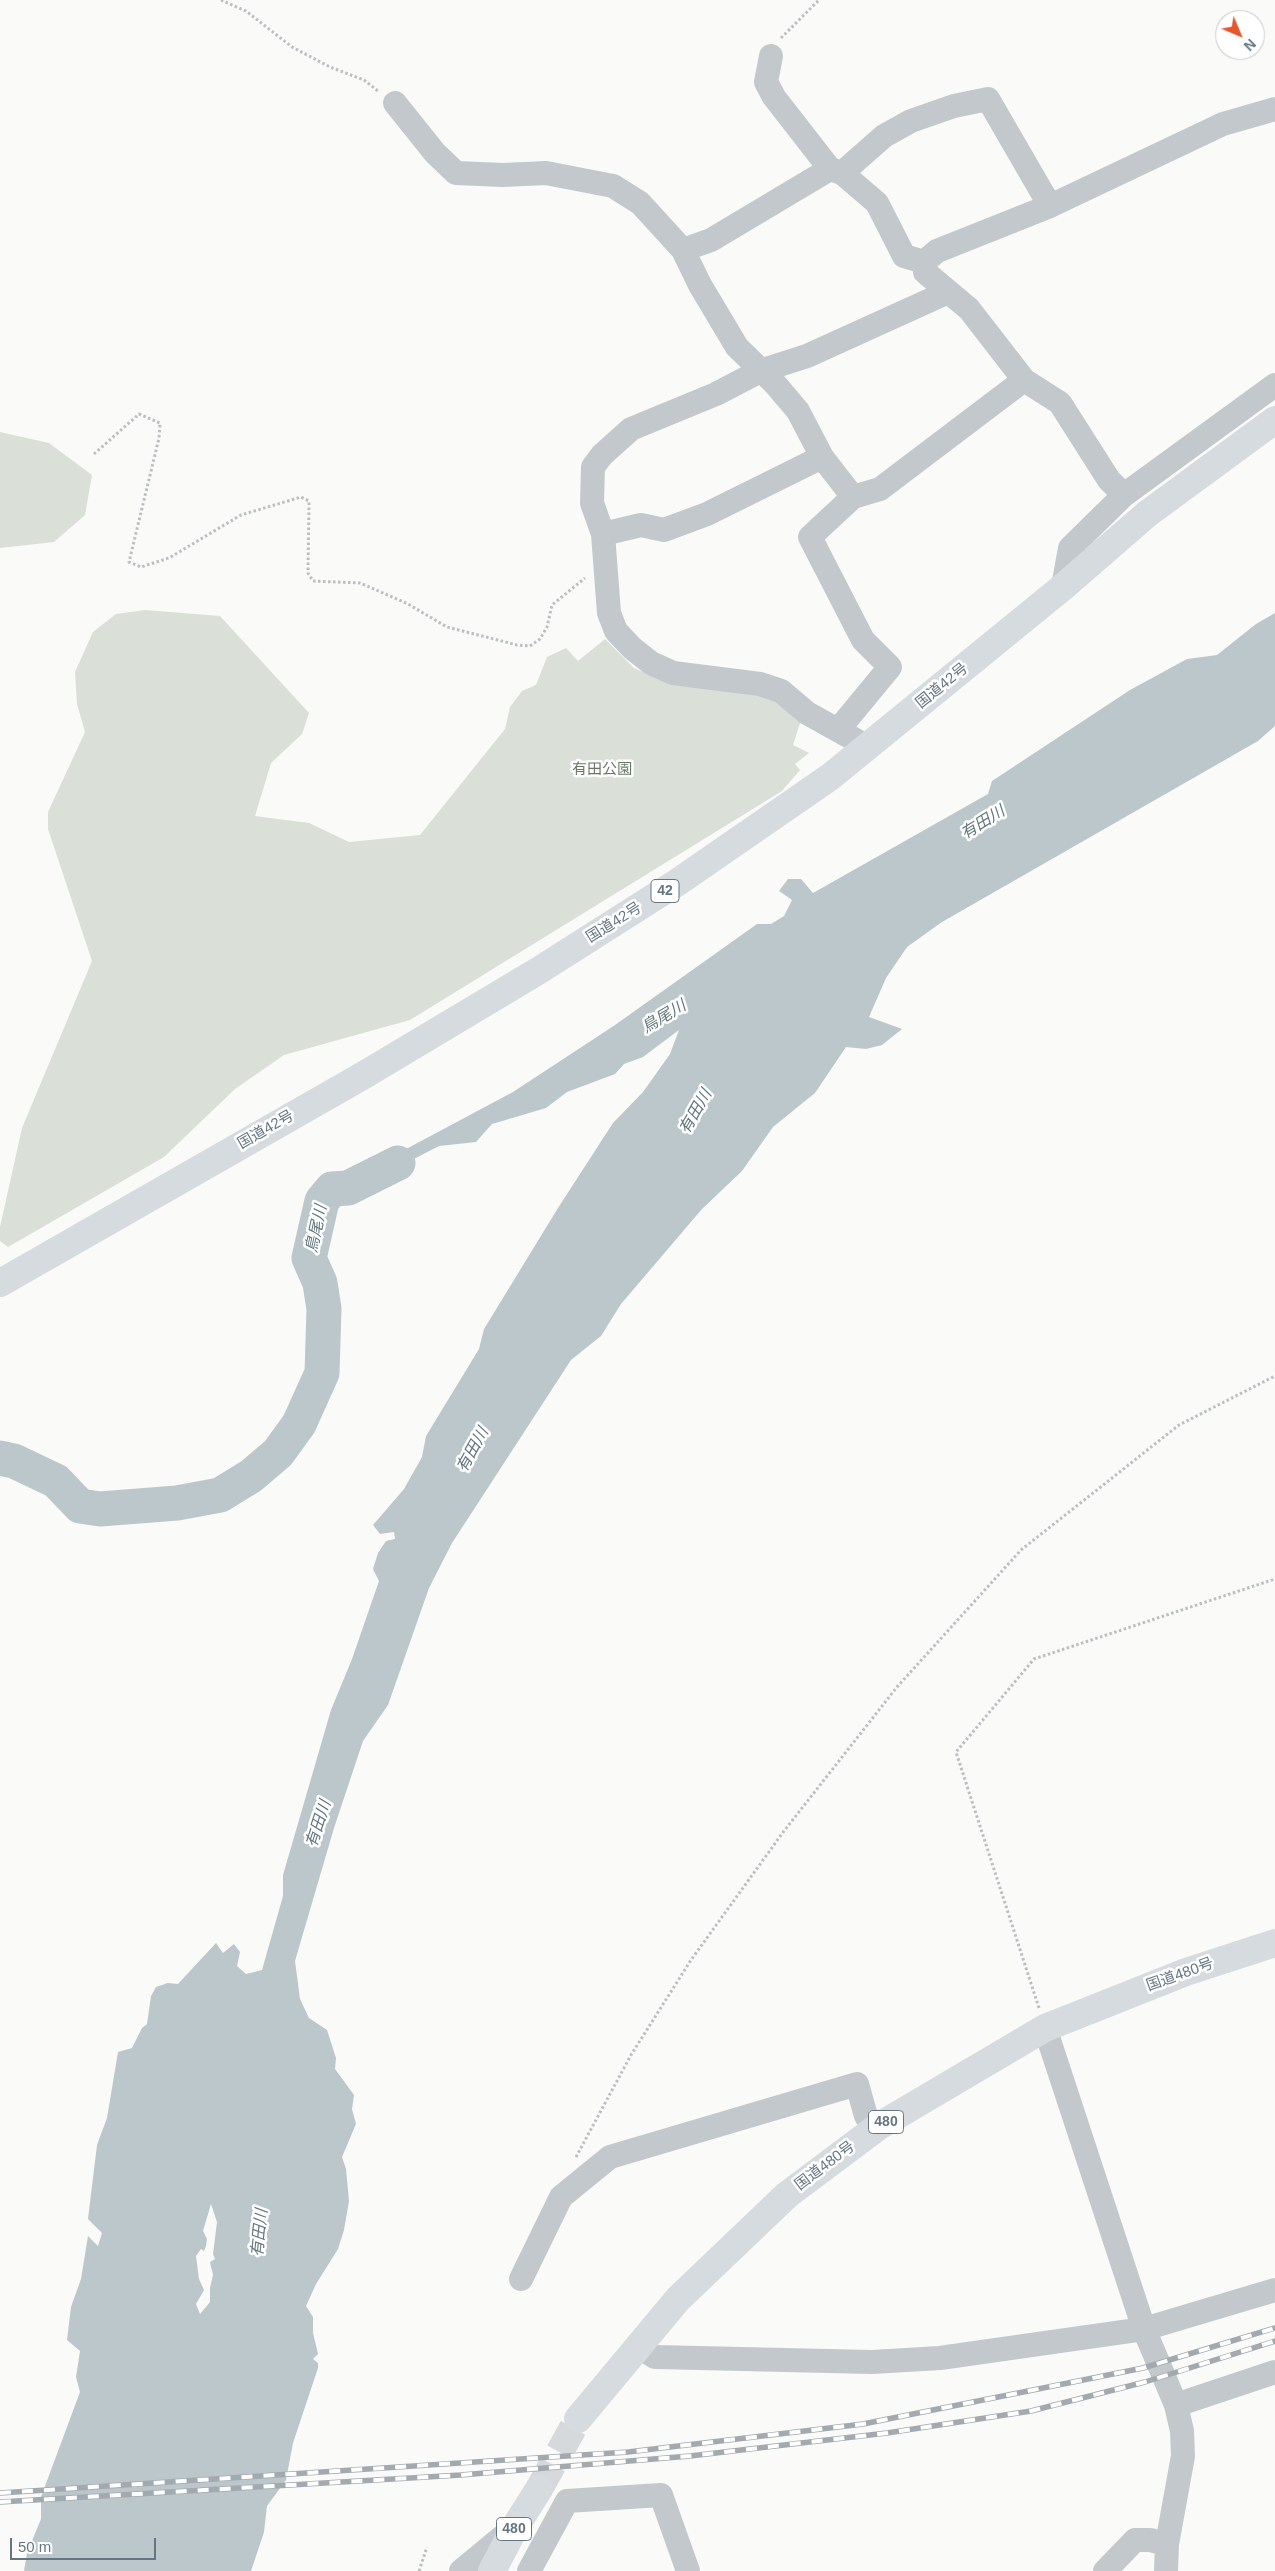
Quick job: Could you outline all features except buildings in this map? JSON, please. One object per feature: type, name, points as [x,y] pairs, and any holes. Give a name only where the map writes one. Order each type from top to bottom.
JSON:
[{"type":"highway","name":"国道42号","points":[[0,1283],[356,1080],[538,971],[678,882],[830,777],[1063,587],[1147,514],[1275,420]]},
{"type":"highway","name":"国道480号","points":[[578,2420],[678,2299],[787,2195],[879,2126],[1046,2028],[1186,1972],[1275,1943]]},
{"type":"highway","name":"480","points":[[492,2571],[515,2527],[539,2489]]},
{"type":"street","points":[[771,56],[766,82],[774,97],[836,171],[877,204],[904,256],[924,262]]},
{"type":"street","points":[[683,250],[711,240],[836,171],[884,136],[912,121],[954,106],[988,99],[1050,206]]},
{"type":"street","points":[[395,103],[435,153],[456,173],[503,175],[546,173],[613,186],[640,203],[683,250],[700,285],[737,347],[776,385],[798,411],[822,457],[852,498]]},
{"type":"street","points":[[924,262],[936,251],[1050,206],[1223,124],[1275,109]]},
{"type":"street","points":[[924,262],[925,272],[969,309],[1024,380],[1060,403],[1110,480],[1124,495]]},
{"type":"street","points":[[868,746],[806,713],[780,691],[760,684],[673,673],[651,663],[632,648],[616,631],[609,613],[603,534],[592,503],[593,467],[602,455],[631,429],[716,394],[760,371],[807,356],[948,292]]},
{"type":"street","points":[[838,730],[890,667],[864,640],[810,537],[852,498],[880,489],[1024,380]]},
{"type":"street","points":[[1063,587],[1070,548],[1124,495],[1275,385]]},
{"type":"street","points":[[603,534],[641,525],[664,530],[707,514],[822,457]]},
{"type":"street","points":[[1046,2028],[1144,2329],[1176,2405],[1182,2431],[1182,2456],[1167,2544],[1166,2571]]},
{"type":"street","points":[[521,2279],[561,2196],[610,2157],[856,2084],[866,2116],[879,2126]]},
{"type":"street","points":[[639,2347],[655,2357],[872,2362],[940,2358],[1144,2329],[1275,2290]]},
{"type":"street","points":[[1176,2405],[1275,2372]]},
{"type":"street","points":[[529,2571],[567,2501],[660,2495],[688,2571]]},
{"type":"street","points":[[461,2571],[515,2527]]},
{"type":"street","points":[[1105,2571],[1135,2540],[1150,2540],[1167,2544]]},
{"type":"path","points":[[221,0],[246,11],[292,47],[330,67],[364,80],[395,103]]},
{"type":"path","points":[[771,56],[782,36],[819,0]]},
{"type":"path","points":[[94,454],[139,414],[160,423],[159,438],[129,562],[141,567],[169,558],[241,514],[301,497],[309,501],[308,573],[313,581],[360,583],[408,604],[447,627],[517,645],[530,646],[540,639],[547,627],[552,605],[574,586],[606,565]]},
{"type":"path","points":[[575,2160],[631,2055],[691,1960],[784,1831],[897,1687],[1021,1550],[1179,1425],[1275,1376]]},
{"type":"path","points":[[1046,2028],[956,1752],[1034,1659],[1275,1579]]},
{"type":"path","points":[[419,2571],[427,2547]]},
{"type":"green space","points":[[0,432],[49,443],[92,475],[85,515],[54,542],[0,548]]},
{"type":"green space","name":"有田公園","points":[[145,610],[220,616],[309,713],[302,734],[271,763],[255,816],[309,823],[349,842],[420,835],[505,729],[510,707],[522,691],[536,685],[547,657],[566,648],[578,661],[605,639],[634,668],[657,678],[770,695],[802,717],[793,745],[809,753],[795,764],[800,770],[782,791],[410,1020],[284,1055],[235,1089],[164,1157],[8,1247],[0,1241],[0,1227],[22,1128],[92,961],[48,829],[48,812],[85,732],[77,704],[75,672],[93,632],[116,614]]},
{"type":"water","name":"有田川","points":[[1275,613],[1275,726],[1258,741],[942,922],[907,947],[886,978],[869,1017],[902,1029],[882,1045],[866,1049],[846,1047],[815,1093],[773,1127],[742,1171],[702,1209],[621,1304],[601,1336],[571,1360],[452,1543],[429,1588],[388,1705],[363,1741],[334,1828],[295,1961],[300,1999],[309,2018],[327,2030],[336,2058],[335,2069],[354,2095],[352,2109],[356,2124],[342,2157],[346,2169],[349,2201],[344,2230],[338,2249],[316,2284],[306,2306],[313,2317],[313,2333],[318,2354],[313,2359],[318,2363],[318,2368],[293,2443],[286,2480],[267,2506],[264,2532],[251,2571],[24,2571],[27,2553],[41,2519],[41,2497],[80,2392],[76,2377],[80,2351],[67,2340],[71,2307],[81,2279],[88,2236],[98,2246],[102,2233],[88,2219],[97,2145],[107,2118],[118,2052],[132,2048],[142,2028],[147,2024],[151,1996],[156,1987],[168,1983],[178,1984],[216,1943],[223,1953],[234,1944],[240,1952],[237,1966],[246,1974],[262,1970],[283,1896],[283,1875],[331,1710],[352,1659],[379,1581],[373,1569],[378,1553],[386,1541],[395,1539],[394,1532],[380,1534],[373,1525],[404,1489],[422,1457],[426,1436],[479,1349],[484,1329],[558,1208],[613,1123],[643,1092],[670,1054],[679,1030],[643,1057],[624,1064],[615,1074],[567,1092],[546,1108],[492,1124],[476,1142],[439,1146],[408,1162],[388,1182],[353,1188],[363,1172],[513,1092],[615,1025],[757,924],[771,924],[784,916],[792,900],[779,891],[788,879],[801,879],[813,893],[988,794],[992,781],[1130,690],[1187,659],[1217,655],[1256,624]],"holes":[[[211,2204],[217,2222],[213,2254],[215,2259],[210,2262],[213,2275],[210,2288],[210,2302],[200,2314],[196,2304],[204,2290],[199,2279],[196,2256],[201,2249],[204,2251],[206,2246],[207,2239],[203,2231]]]},
{"type":"waterway","name":"鳥尾川","points":[[0,1458],[14,1461],[56,1481],[80,1506],[100,1509],[177,1503],[220,1495],[251,1476],[278,1453],[299,1424],[322,1373],[324,1309],[320,1283],[309,1258],[322,1201],[332,1189],[348,1188],[398,1163]]},
{"type":"tunnel","points":[[539,2489],[578,2419]]},
{"type":"railway","points":[[0,2493],[628,2452],[863,2424],[1143,2368],[1275,2328]]},
{"type":"railway","points":[[0,2502],[461,2475],[690,2456],[887,2433],[1031,2411],[1145,2382],[1275,2341]]}]
